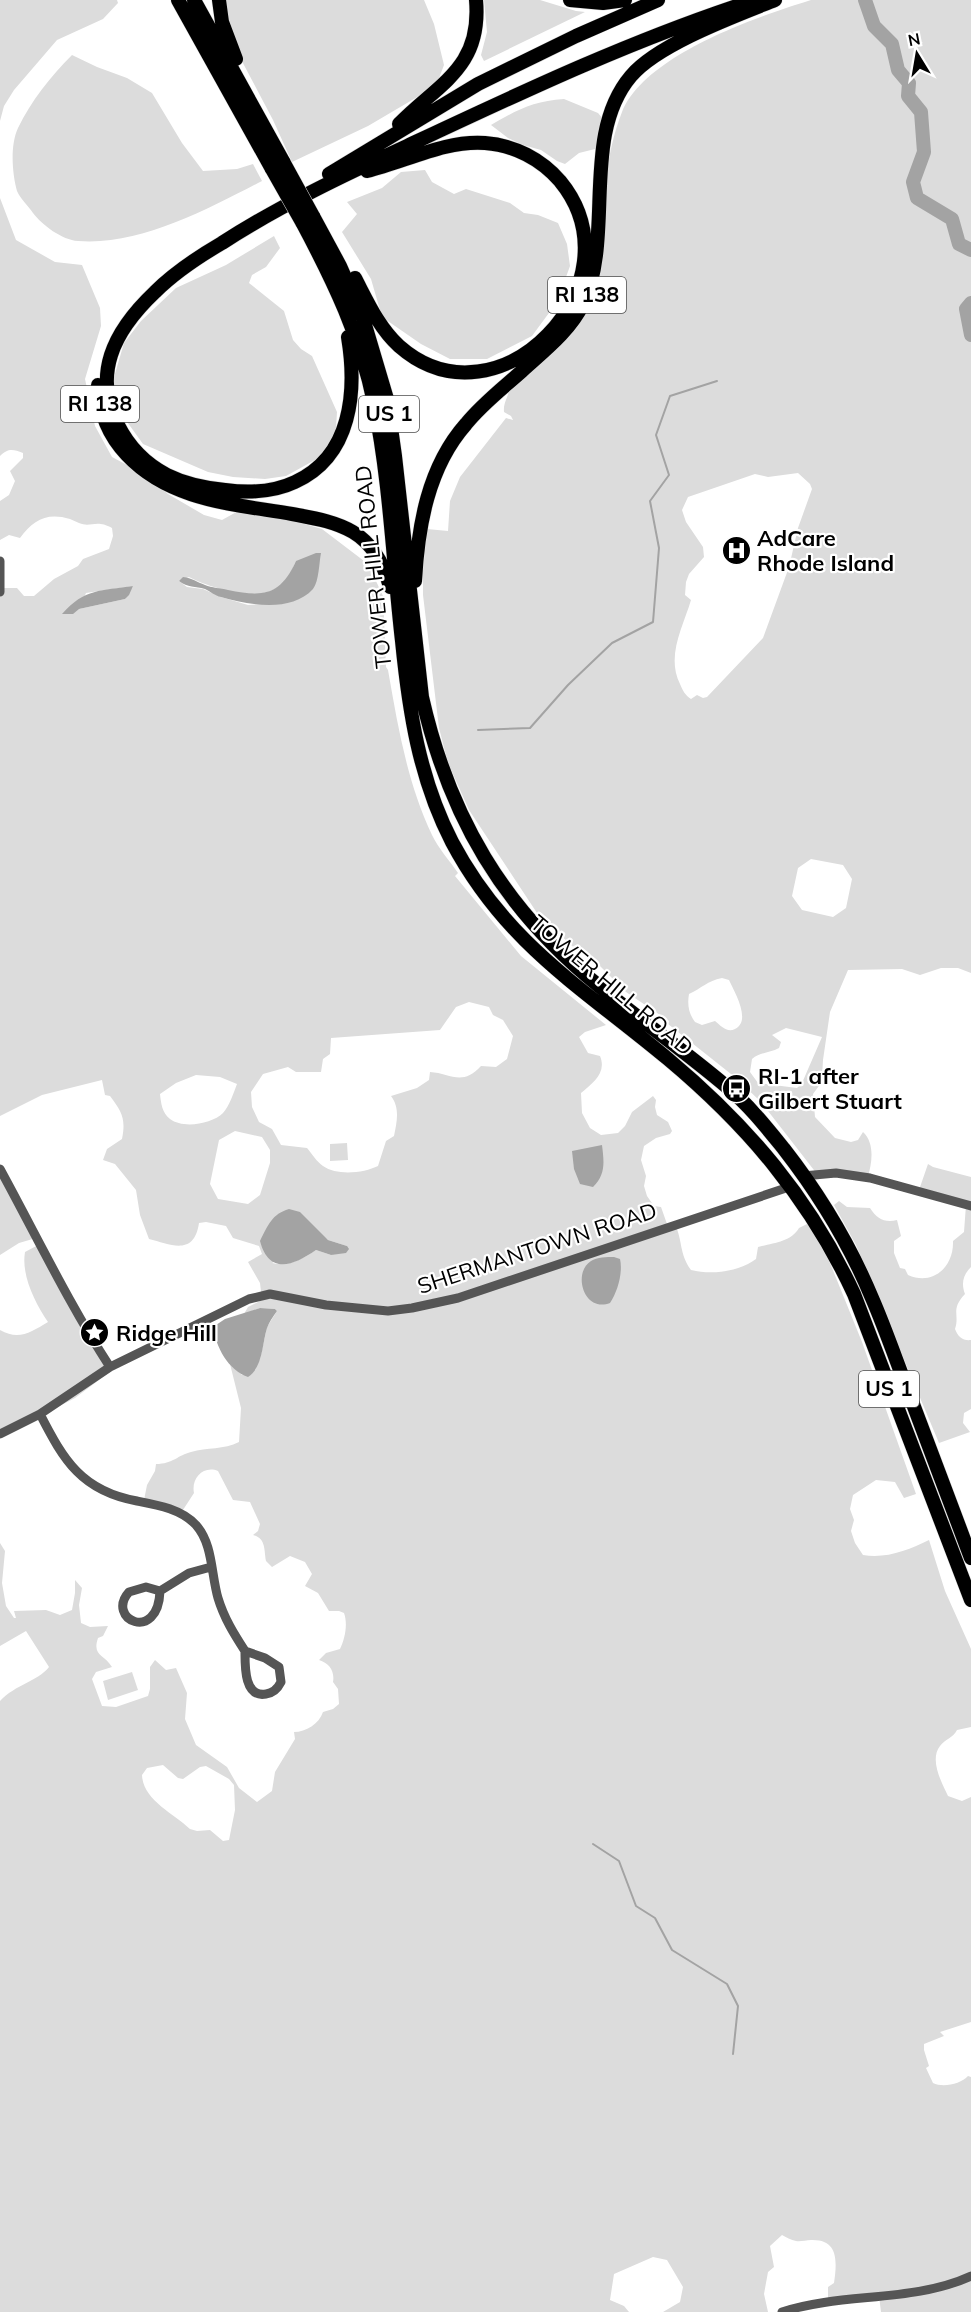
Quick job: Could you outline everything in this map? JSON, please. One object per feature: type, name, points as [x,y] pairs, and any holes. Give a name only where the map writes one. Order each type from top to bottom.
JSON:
[{"type":"highway","name":"TOWER HILL ROAD","points":[[178,0],[352,291],[380,372],[392,428],[407,625],[409,702],[419,759],[439,813],[464,863],[509,925],[536,952],[667,1058],[733,1117],[792,1186],[832,1249],[854,1294],[971,1600]]},
{"type":"highway","name":"TOWER HILL ROAD","points":[[194,0],[265,127],[278,166]]},
{"type":"highway","points":[[219,0],[220,15],[227,38],[265,127]]},
{"type":"highway","points":[[381,143],[415,108],[446,83],[459,69],[473,37],[476,0]]},
{"type":"highway","points":[[570,0],[603,3],[625,0]]},
{"type":"highway","name":"RI 138","points":[[407,625],[383,567],[372,549],[360,537],[326,520],[206,499],[162,483],[132,460],[114,438],[102,413],[98,381],[102,355],[114,328],[140,294],[167,269],[217,235],[381,143],[426,113],[478,84],[576,36],[658,0]]},
{"type":"highway","points":[[344,308],[352,373],[347,420],[332,452],[319,467],[303,478],[282,487],[258,491],[214,489],[182,482],[158,470],[127,441],[117,423],[108,393],[109,364],[121,333],[137,310],[189,263],[248,227],[339,178],[588,62],[702,17],[755,0]]},
{"type":"highway","name":"RI 138","points":[[407,625],[428,494],[440,462],[466,423],[566,329],[579,311],[588,292],[594,262],[605,133],[611,109],[620,91],[632,75],[657,54],[775,0]]},
{"type":"highway","points":[[308,219],[338,247],[387,333],[405,351],[438,368],[466,372],[486,370],[507,364],[544,339],[570,308],[581,280],[584,260],[583,233],[579,213],[568,192],[554,174],[528,155],[498,145],[466,144],[434,150],[393,165],[339,178]]},
{"type":"highway","name":"TOWER HILL ROAD","points":[[308,219],[360,350],[374,403],[407,625],[422,696],[436,752],[469,832],[498,881],[534,926],[578,969],[729,1088],[784,1150],[829,1213],[872,1297],[971,1558]]},
{"type":"highway","points":[[955,1560],[963,1565],[971,1585]]},
{"type":"street","points":[[0,561],[0,592]]},
{"type":"street","points":[[0,1169],[56,1276],[110,1367]]},
{"type":"street","points":[[803,1176],[853,1174],[923,1191],[971,1206]]},
{"type":"street","name":"SHERMANTOWN ROAD","points":[[0,1434],[40,1414],[110,1367],[249,1299],[270,1294],[326,1305],[388,1311],[428,1305],[458,1298],[792,1186]]},
{"type":"street","points":[[40,1414],[64,1457],[91,1485],[120,1497],[160,1505],[180,1512],[196,1525],[207,1544],[225,1617],[245,1651],[246,1671],[251,1688],[258,1694],[265,1695],[275,1691],[281,1682],[279,1667],[265,1658],[245,1651]]},
{"type":"street","points":[[160,1591],[156,1613],[148,1621],[130,1621],[125,1615],[122,1606],[129,1592],[146,1587],[160,1591],[189,1573],[211,1567]]},
{"type":"street","points":[[782,2312],[824,2302],[927,2289],[971,2276]]},
{"type":"shaded area","points":[[0,0],[117,0],[118,3],[103,19],[57,40],[14,90],[4,106],[0,121]]},
{"type":"shaded area","points":[[224,0],[424,0],[434,24],[444,65],[436,86],[368,126],[292,162],[236,50]]},
{"type":"shaded area","points":[[484,0],[540,0],[585,12],[484,61],[481,55],[487,32]]},
{"type":"shaded area","points":[[811,0],[971,0],[971,973],[958,968],[941,968],[920,975],[902,969],[848,970],[830,1012],[823,1060],[822,1077],[824,1079],[813,1094],[815,1117],[835,1138],[851,1142],[858,1140],[863,1132],[871,1147],[868,1176],[817,1174],[761,1102],[736,1078],[668,1024],[669,1021],[626,992],[592,958],[572,946],[537,913],[469,810],[448,763],[439,728],[423,595],[427,529],[448,531],[450,501],[460,477],[506,418],[513,420],[504,412],[509,388],[583,317],[596,289],[603,199],[610,154],[622,112],[634,92],[677,56],[704,41]],"holes":[[[798,473],[812,489],[798,528],[789,567],[763,638],[707,697],[697,695],[691,699],[683,691],[676,673],[675,652],[691,600],[685,595],[686,582],[689,574],[704,557],[703,547],[686,522],[682,510],[688,497],[755,474],[768,477]],[[811,859],[843,865],[852,879],[846,908],[833,917],[802,910],[792,896],[798,868]],[[717,979],[729,980],[738,998],[742,1020],[740,1025],[732,1030],[724,1028],[715,1021],[702,1025],[695,1022],[690,1013],[689,994]],[[786,1028],[822,1037],[802,1083],[797,1088],[758,1083],[750,1072],[752,1059],[779,1048],[781,1042],[772,1035]]]},
{"type":"shaded area","points":[[72,55],[127,78],[152,93],[182,143],[203,171],[237,169],[253,164],[262,181],[196,214],[149,232],[125,238],[78,241],[65,238],[53,231],[37,218],[17,191],[13,151],[15,135],[29,108],[49,80]]},
{"type":"shaded area","points":[[564,99],[598,113],[603,119],[599,148],[579,153],[565,164],[541,150],[508,138],[491,125],[526,107]]},
{"type":"shaded area","points":[[425,170],[432,182],[454,194],[466,189],[510,203],[524,213],[538,215],[558,223],[567,244],[570,266],[557,302],[532,336],[487,359],[450,359],[421,344],[382,317],[371,279],[342,232],[357,214],[347,202],[382,188],[401,172]]},
{"type":"shaded area","points":[[0,198],[16,240],[55,262],[82,265],[100,308],[101,326],[85,379],[95,426],[112,457],[144,474],[168,494],[204,515],[222,520],[240,510],[273,515],[322,529],[368,564],[383,596],[386,667],[404,754],[416,795],[432,835],[458,873],[455,876],[521,956],[606,1025],[585,1032],[579,1037],[588,1053],[600,1056],[602,1062],[598,1077],[581,1093],[582,1113],[590,1128],[601,1135],[618,1133],[625,1126],[632,1112],[653,1096],[656,1100],[657,1115],[668,1122],[672,1131],[644,1146],[641,1160],[646,1176],[644,1186],[654,1206],[661,1207],[667,1224],[675,1224],[691,1270],[716,1272],[741,1267],[756,1259],[758,1247],[786,1239],[796,1233],[799,1228],[813,1221],[862,1342],[916,1494],[904,1498],[895,1482],[876,1480],[853,1495],[850,1509],[854,1520],[851,1531],[855,1543],[863,1555],[880,1556],[905,1550],[929,1540],[945,1591],[971,1649],[971,1727],[957,1730],[940,1746],[936,1765],[948,1796],[962,1801],[971,1797],[971,2022],[940,2032],[944,2036],[924,2044],[924,2050],[929,2066],[926,2068],[933,2083],[952,2084],[968,2076],[971,2077],[971,2312],[881,2312],[879,2296],[828,2301],[828,2287],[834,2283],[836,2267],[831,2248],[827,2243],[820,2241],[798,2241],[782,2235],[770,2246],[774,2267],[768,2272],[764,2294],[768,2312],[663,2312],[680,2302],[683,2287],[667,2260],[653,2257],[614,2274],[610,2300],[624,2306],[629,2312],[0,2312],[0,1701],[49,1667],[26,1631],[0,1646],[0,1543],[5,1551],[2,1583],[6,1606],[14,1618],[16,1618],[14,1611],[46,1610],[60,1615],[72,1610],[75,1580],[82,1588],[79,1605],[81,1623],[90,1627],[108,1626],[103,1636],[98,1638],[97,1648],[112,1667],[96,1672],[92,1679],[102,1706],[116,1707],[148,1696],[150,1667],[155,1660],[166,1670],[176,1668],[187,1693],[185,1719],[196,1745],[227,1767],[239,1788],[257,1802],[272,1791],[275,1772],[295,1739],[294,1732],[303,1731],[312,1726],[323,1712],[339,1704],[338,1689],[333,1682],[332,1671],[326,1663],[319,1660],[326,1653],[340,1649],[346,1627],[344,1613],[329,1611],[318,1593],[305,1586],[312,1574],[305,1562],[290,1556],[272,1567],[266,1561],[262,1542],[253,1535],[258,1531],[260,1524],[250,1502],[233,1500],[218,1471],[208,1470],[199,1474],[194,1483],[194,1493],[181,1513],[144,1500],[147,1485],[155,1471],[156,1464],[167,1463],[186,1453],[239,1442],[241,1408],[230,1364],[242,1375],[260,1359],[267,1327],[277,1311],[260,1308],[244,1314],[248,1307],[262,1300],[260,1283],[248,1262],[262,1254],[259,1246],[233,1238],[226,1226],[206,1222],[199,1223],[192,1241],[187,1244],[180,1246],[149,1239],[140,1215],[136,1190],[115,1164],[103,1160],[107,1149],[122,1139],[124,1126],[118,1107],[110,1096],[105,1095],[102,1080],[42,1095],[0,1116],[0,566],[1,588],[17,588],[24,596],[34,596],[54,579],[78,566],[83,559],[109,549],[113,536],[112,528],[106,525],[87,525],[54,516],[35,522],[20,538],[9,535],[0,540],[0,501],[9,495],[15,481],[10,471],[23,458],[23,453],[11,450],[0,456]],"holes":[[[296,561],[288,602],[248,605],[203,589],[187,587],[179,581],[189,577],[220,589],[257,594],[277,588],[288,576]],[[133,586],[125,599],[79,609],[86,593]],[[469,1002],[489,1007],[493,1015],[503,1020],[513,1036],[507,1059],[496,1067],[481,1066],[468,1076],[462,1077],[430,1072],[429,1080],[417,1088],[391,1096],[397,1110],[397,1120],[394,1136],[386,1141],[378,1166],[358,1172],[329,1169],[321,1164],[307,1148],[281,1145],[272,1129],[259,1122],[252,1107],[251,1092],[263,1074],[288,1067],[296,1072],[321,1072],[323,1059],[330,1054],[331,1038],[440,1030],[456,1007]],[[196,1075],[220,1077],[237,1084],[223,1113],[212,1120],[197,1124],[182,1124],[167,1117],[161,1104],[160,1094],[176,1083]],[[235,1131],[262,1137],[270,1150],[270,1163],[260,1195],[248,1204],[218,1199],[210,1184],[219,1140]],[[323,1236],[347,1246],[331,1255],[316,1250],[295,1261],[272,1263]],[[163,1765],[178,1778],[183,1779],[200,1767],[206,1766],[229,1779],[234,1785],[235,1810],[229,1840],[223,1841],[210,1830],[190,1829],[153,1799],[144,1784],[142,1775],[147,1768]]]},
{"type":"shaded area","points":[[274,236],[280,248],[266,267],[252,275],[249,283],[284,311],[293,340],[312,356],[337,412],[337,429],[324,455],[286,476],[265,479],[233,477],[208,472],[143,444],[125,419],[112,384],[124,343],[141,321],[176,288],[226,265]]},
{"type":"shaded area","points":[[321,553],[315,586],[304,597],[293,602],[269,605],[232,600],[179,581],[183,577],[213,587],[261,593],[277,587],[284,581],[296,561]]},
{"type":"shaded area","points":[[133,586],[125,599],[79,609],[73,614],[62,614],[78,599],[86,595]]},
{"type":"shaded area","points":[[347,1143],[348,1160],[330,1161],[330,1144]]},
{"type":"shaded area","points":[[602,1145],[603,1162],[600,1177],[593,1187],[580,1184],[574,1169],[572,1151]]},
{"type":"shaded area","points":[[928,1164],[971,1177],[971,1267],[964,1279],[965,1294],[958,1304],[955,1329],[961,1338],[971,1340],[971,1409],[964,1413],[963,1423],[970,1432],[939,1443],[856,1245],[834,1205],[839,1201],[847,1207],[870,1208],[882,1219],[897,1220],[901,1236],[894,1241],[894,1253],[900,1268],[905,1269],[908,1275],[917,1278],[933,1276],[946,1266],[950,1259],[953,1241],[964,1232],[966,1205],[919,1190]]},
{"type":"shaded area","points":[[0,1170],[36,1238],[19,1243],[0,1255]]},
{"type":"shaded area","points":[[289,1209],[300,1212],[328,1240],[347,1246],[349,1249],[346,1253],[331,1255],[316,1250],[299,1260],[283,1264],[269,1259],[260,1241],[274,1217]]},
{"type":"shaded area","points":[[40,1244],[111,1371],[75,1398],[0,1437],[0,1330],[13,1335],[25,1334],[48,1322],[34,1298],[27,1279],[24,1261],[25,1252]]},
{"type":"shaded area","points":[[614,1257],[620,1259],[619,1281],[610,1303],[601,1305],[588,1297],[584,1290],[582,1274],[591,1261]]},
{"type":"shaded area","points":[[260,1308],[277,1311],[267,1328],[257,1367],[248,1377],[235,1369],[224,1357],[213,1327],[225,1319]]},
{"type":"shaded area","points":[[132,1672],[138,1690],[108,1700],[103,1681]]},
{"type":"waterway","points":[[865,0],[874,26],[892,44],[898,70],[909,83],[908,96],[921,112],[924,152],[913,182],[917,198],[952,219],[959,244],[971,250]]},
{"type":"waterway","points":[[971,303],[966,309],[971,335]]},
{"type":"waterway","points":[[478,730],[530,728],[568,685],[612,643],[653,622],[659,548],[650,501],[669,475],[656,435],[670,396],[717,381]]},
{"type":"waterway","points":[[593,1844],[619,1861],[636,1906],[655,1918],[672,1950],[727,1984],[738,2006],[733,2054]]},
{"type":"place","name":"AdCare Rhode Island","points":[[736,551]]},
{"type":"place","name":"RI-1 after Gilbert Stuart","points":[[737,1089]]},
{"type":"place","name":"Ridge Hill","points":[[95,1333]]}]
